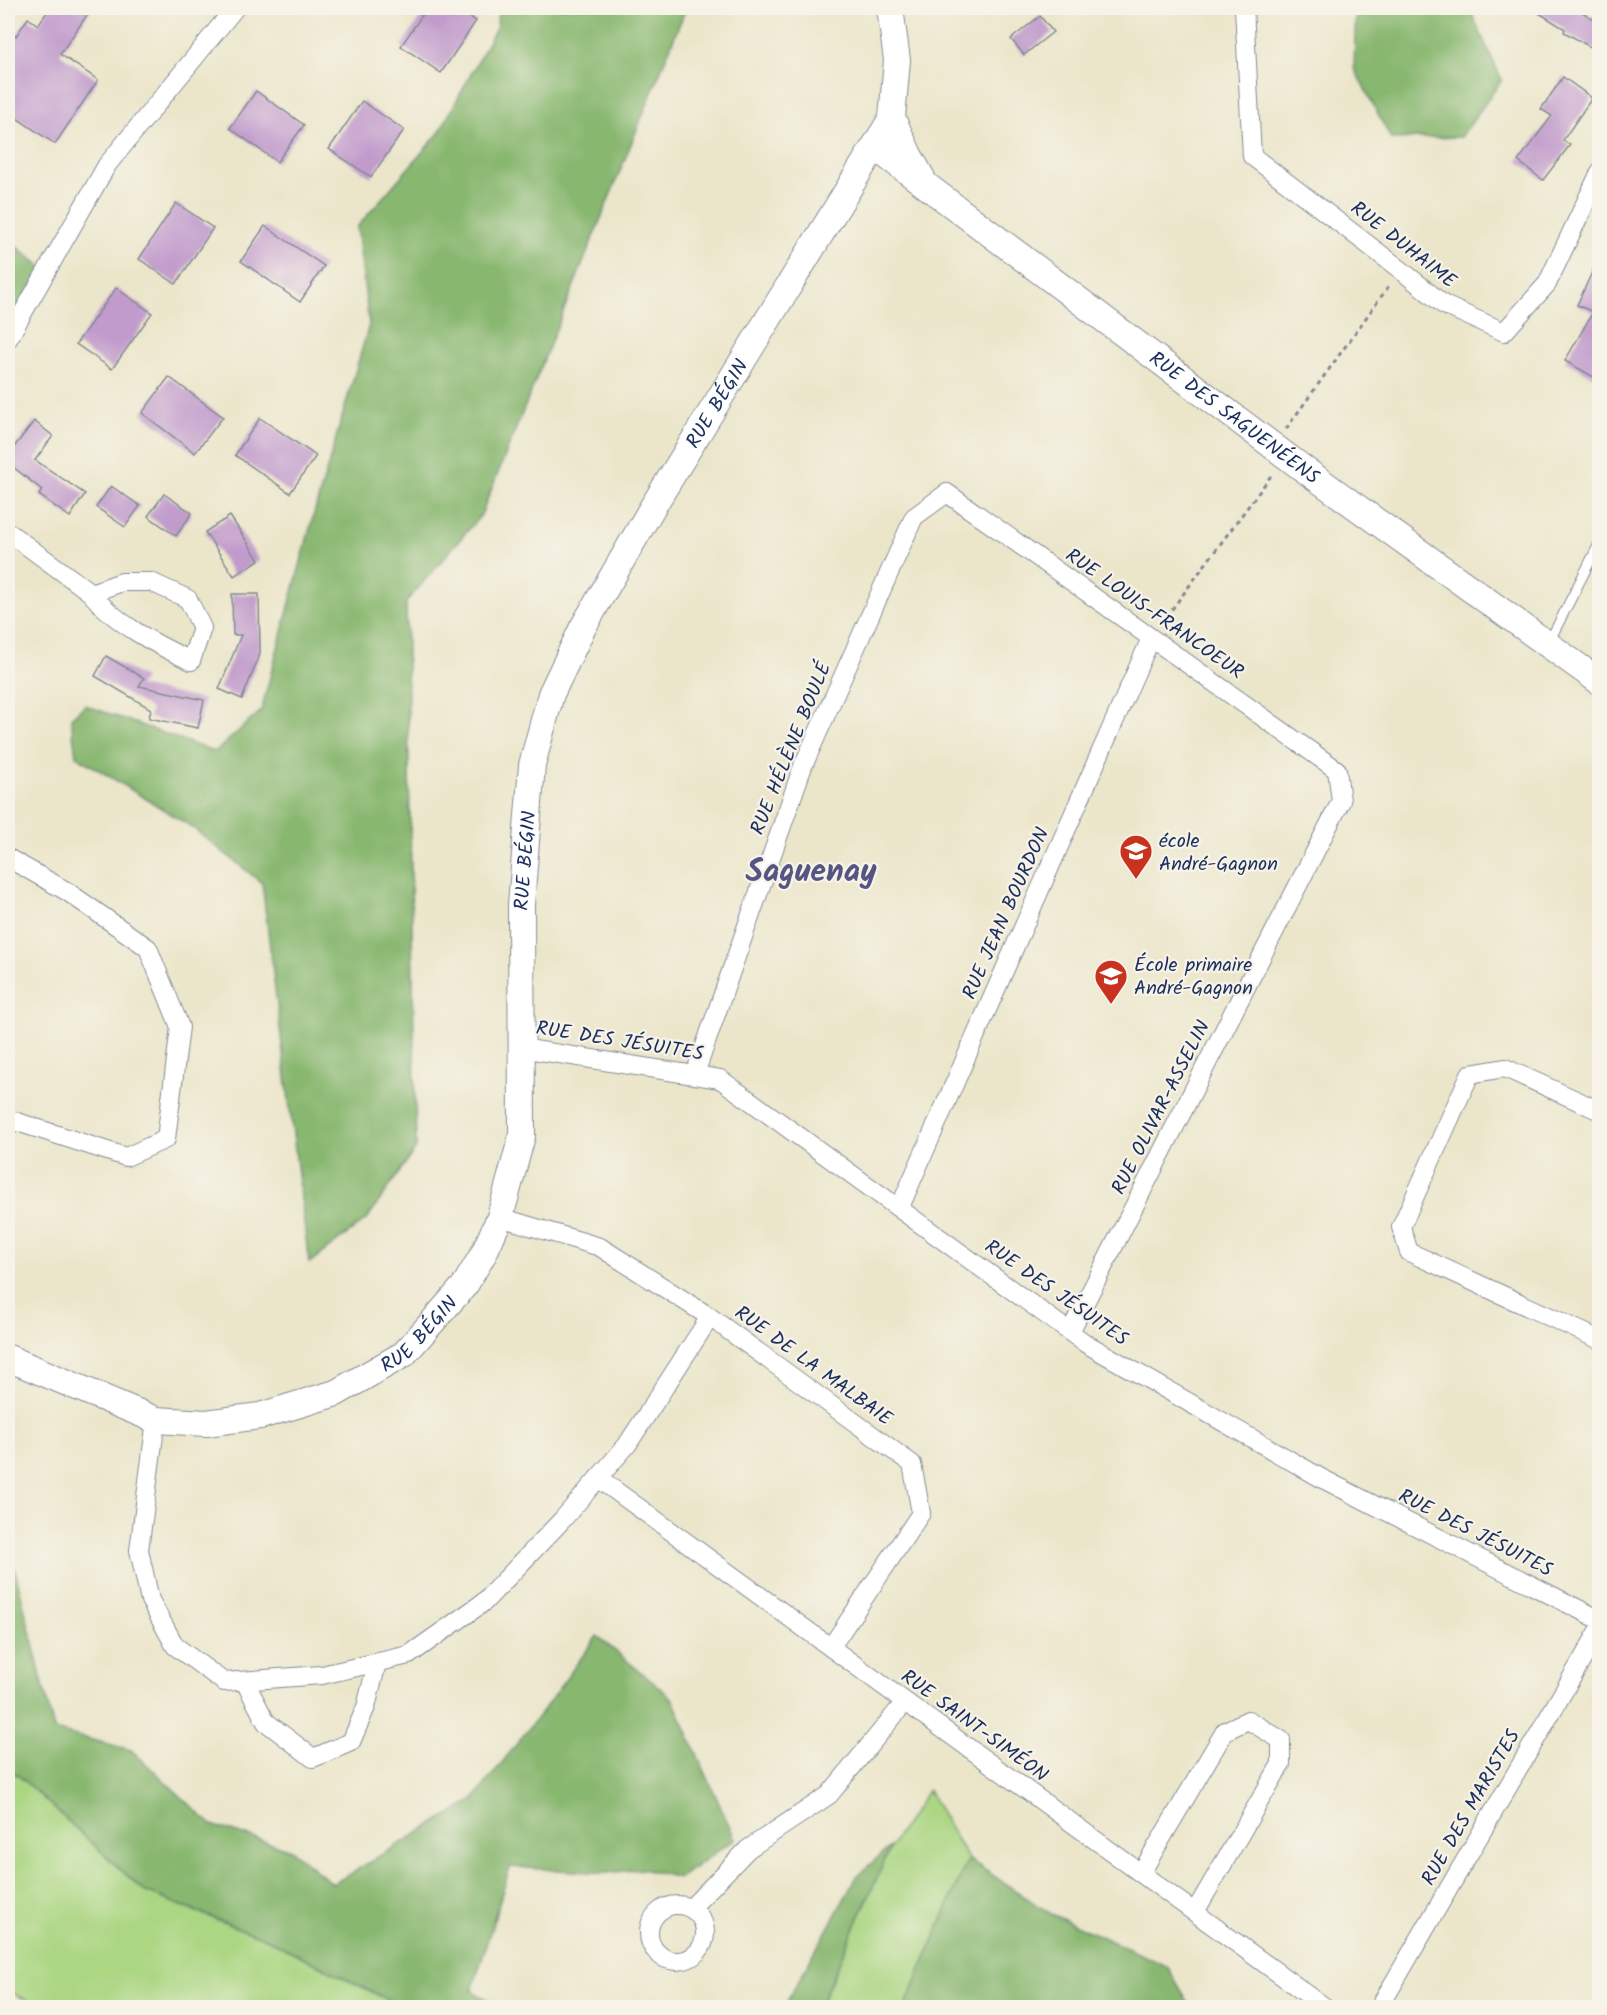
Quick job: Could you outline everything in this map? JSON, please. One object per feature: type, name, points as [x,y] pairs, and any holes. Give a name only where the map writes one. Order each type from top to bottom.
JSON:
[{"type":"street","points":[[8,339],[107,165],[235,8]]},
{"type":"street","name":"RUE BÉGIN","points":[[8,1358],[156,1420],[206,1423],[260,1416],[336,1393],[404,1354],[465,1285],[484,1253],[500,1216],[522,1136],[521,905],[532,765],[551,694],[582,629],[652,508],[892,118],[897,60],[890,8]]},
{"type":"street","name":"RUE DUHAIME","points":[[1244,8],[1252,156],[1444,305],[1504,333],[1546,284],[1599,172]]},
{"type":"street","points":[[892,118],[909,155],[927,186]]},
{"type":"street","name":"RUE DES SAGUENÉENS","points":[[875,147],[1280,451],[1599,682]]},
{"type":"street","name":"RUE LOUIS-FRANCOEUR","points":[[947,493],[1337,770]]},
{"type":"street","name":"RUE HÉLÈNE BOULÉ","points":[[695,1074],[802,766],[914,517],[947,493]]},
{"type":"street","points":[[8,532],[91,593],[97,602],[146,639],[191,662],[202,628],[188,599],[151,582],[122,582],[91,593]]},
{"type":"street","name":"RUE JEAN BOURDON","points":[[900,1207],[1151,638]]},
{"type":"street","name":"RUE OLIVAR-ASSELIN","points":[[1070,1332],[1341,801],[1337,770]]},
{"type":"street","points":[[8,858],[68,892],[148,948],[180,1027],[166,1139],[126,1157],[8,1119]]},
{"type":"street","name":"RUE DES JÉSUITES","points":[[521,1048],[720,1078],[1070,1332],[1321,1478],[1599,1620]]},
{"type":"street","points":[[1599,1111],[1505,1068],[1470,1074],[1401,1227],[1409,1252],[1599,1340]]},
{"type":"street","name":"RUE DE LA MALBAIE","points":[[500,1216],[600,1247],[710,1317],[912,1464],[921,1513],[831,1647]]},
{"type":"street","points":[[156,1420],[140,1550],[150,1600],[175,1646],[224,1682],[322,1675],[409,1655],[484,1602],[562,1520],[627,1444],[710,1317]]},
{"type":"street","name":"RUE SAINT-SIMÉON","points":[[598,1478],[1326,2007]]},
{"type":"street","name":"RUE DES MARISTES","points":[[1379,2007],[1599,1629]]},
{"type":"street","points":[[245,1682],[266,1722],[313,1758],[351,1742],[366,1707],[377,1663]]},
{"type":"street","points":[[691,1908],[748,1849],[829,1795],[905,1702]]},
{"type":"street","points":[[1142,1873],[1226,1731],[1248,1720],[1281,1740],[1281,1764],[1195,1912]]},
{"type":"lane","points":[[1548,645],[1599,542]]},
{"type":"path","points":[[1151,638],[1401,270]]},
{"type":"green space","points":[[498,8],[686,8],[481,515],[406,602],[416,1148],[367,1219],[309,1263],[262,883],[189,825],[76,756],[71,718],[85,705],[215,752],[261,711],[313,517],[369,325],[357,227],[439,133],[497,26]]},
{"type":"green space","points":[[1356,8],[1469,8],[1502,80],[1461,137],[1391,139],[1354,68]]},
{"type":"green space","points":[[8,240],[46,270],[8,339]]},
{"type":"green space","points":[[8,1545],[54,1730],[131,1750],[212,1825],[291,1850],[333,1884],[472,1801],[544,1709],[597,1636],[672,1698],[735,1839],[679,1878],[642,1869],[606,1873],[510,1867],[472,1991],[501,2007],[402,2007],[269,1940],[144,1891],[18,1775],[8,1770]]},
{"type":"green space","points":[[8,1770],[18,1775],[144,1891],[269,1940],[402,2007],[43,2008],[8,1991]]},
{"type":"green space","points":[[928,1790],[968,1859],[905,2007],[819,2008],[891,1846]]},
{"type":"green space","points":[[891,1846],[819,2007],[784,2007],[857,1876]]},
{"type":"green space","points":[[968,1859],[1051,1914],[1167,1966],[1191,2007],[905,2007]]},
{"type":"building","points":[[50,8],[92,8],[60,54],[98,80],[55,144],[8,112],[8,30],[16,36],[28,18],[38,25]]},
{"type":"building","points":[[427,8],[456,8],[476,21],[441,73],[401,46]]},
{"type":"building","points":[[1531,8],[1575,8],[1599,22],[1599,52],[1564,32],[1565,29]]},
{"type":"building","points":[[1040,16],[1053,32],[1024,55],[1011,39]]},
{"type":"building","points":[[1563,77],[1592,98],[1563,140],[1570,145],[1543,180],[1518,161],[1552,116],[1541,109]]},
{"type":"building","points":[[256,91],[304,125],[277,162],[230,128]]},
{"type":"building","points":[[362,101],[404,130],[371,177],[329,149]]},
{"type":"building","points":[[176,203],[213,228],[176,284],[139,259]]},
{"type":"building","points":[[265,226],[324,266],[300,302],[241,261]]},
{"type":"building","points":[[1599,257],[1599,380],[1565,361],[1593,312],[1577,305]]},
{"type":"building","points":[[116,288],[152,313],[112,369],[76,344]]},
{"type":"building","points":[[169,377],[223,417],[195,453],[142,413]]},
{"type":"building","points":[[260,418],[316,456],[290,493],[235,455]]},
{"type":"building","points":[[34,421],[53,436],[35,460],[85,494],[70,517],[39,495],[42,490],[8,463],[8,455]]},
{"type":"building","points":[[111,486],[140,506],[125,527],[96,507]]},
{"type":"building","points":[[164,494],[192,513],[176,536],[148,516]]},
{"type":"building","points":[[230,516],[259,560],[234,576],[205,532]]},
{"type":"building","points":[[232,594],[259,594],[260,654],[242,699],[219,689],[241,635],[233,635]]},
{"type":"building","points":[[106,656],[144,678],[139,686],[204,700],[198,728],[149,718],[151,709],[95,676]]},
{"type":"place","name":"école André-Gagnon","points":[[1136,880]]},
{"type":"place","name":"École primaire André-Gagnon","points":[[1111,1005]]},
{"type":"district","name":"Saguenay","points":[[811,870]]}]
